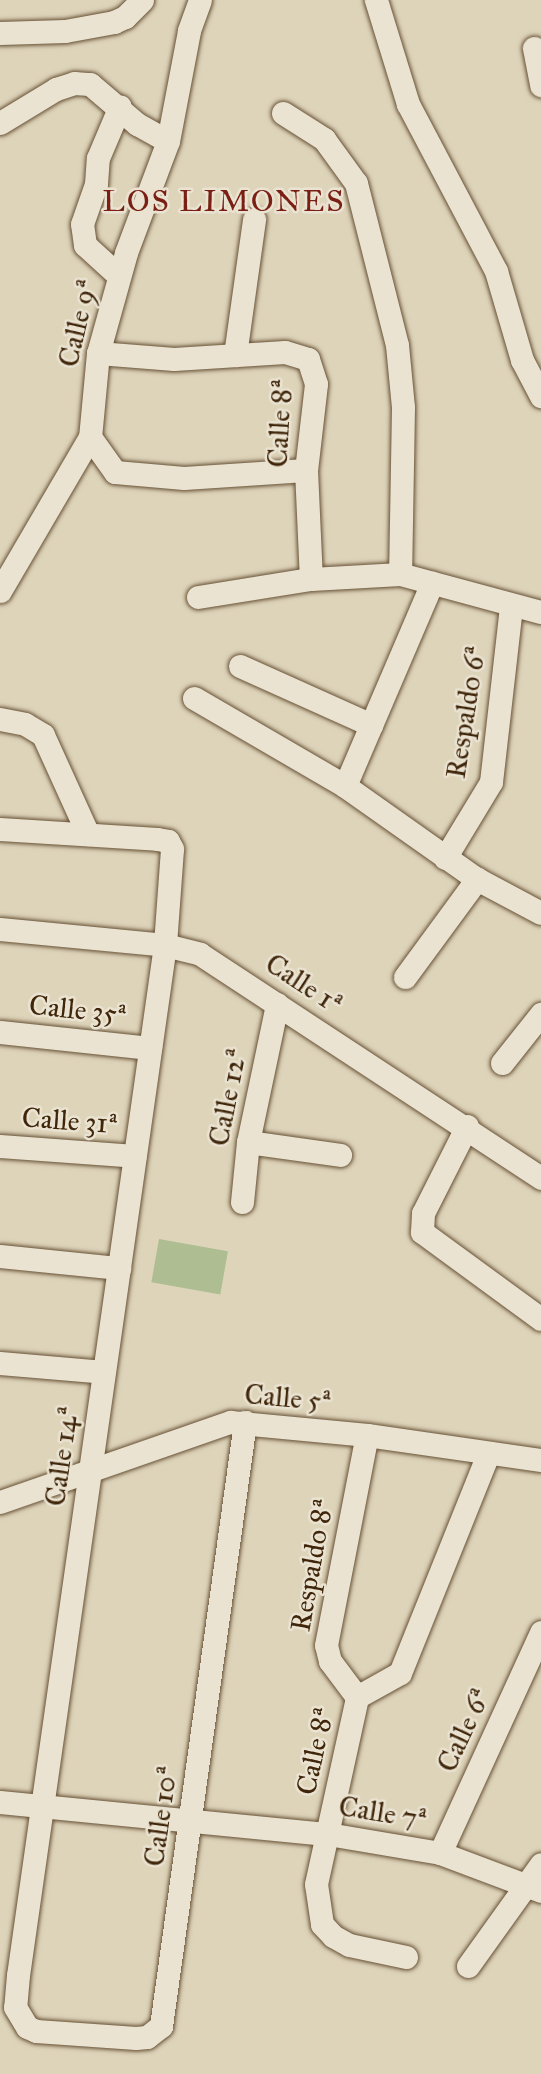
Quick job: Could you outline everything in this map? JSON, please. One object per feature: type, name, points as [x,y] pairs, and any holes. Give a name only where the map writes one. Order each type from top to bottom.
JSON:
[{"type":"street","points":[[0,33],[65,31],[114,22],[125,18],[142,0]]},
{"type":"street","name":"Calle 9ª","points":[[90,437],[98,353],[119,276],[168,141],[189,31],[200,0]]},
{"type":"street","points":[[376,0],[408,104],[496,271],[522,360],[541,396]]},
{"type":"street","points":[[534,48],[541,85]]},
{"type":"street","points":[[0,123],[74,83],[90,84],[120,106],[137,124],[168,141]]},
{"type":"street","points":[[119,276],[85,245],[82,224],[96,184],[98,158],[120,106]]},
{"type":"street","points":[[284,113],[324,139],[356,183],[397,345],[403,407],[400,574]]},
{"type":"street","points":[[235,355],[254,219]]},
{"type":"street","name":"Calle 8ª","points":[[98,353],[174,359],[298,352],[308,359],[316,384],[306,470],[311,579]]},
{"type":"street","points":[[0,591],[90,437],[115,472],[184,478],[306,470]]},
{"type":"street","points":[[198,597],[311,579],[400,574],[541,612]]},
{"type":"street","points":[[345,786],[432,583]]},
{"type":"street","name":"Respaldo 6ª","points":[[445,858],[491,782],[511,606]]},
{"type":"street","points":[[240,666],[371,725]]},
{"type":"street","points":[[194,698],[345,786],[477,879],[541,913]]},
{"type":"street","points":[[0,719],[25,724],[43,735],[88,834],[0,829]]},
{"type":"street","name":"Calle 14ª","points":[[9,1974],[43,1807],[165,945],[172,849],[168,841],[88,834]]},
{"type":"street","points":[[405,977],[477,879]]},
{"type":"street","name":"Calle 1ª","points":[[0,929],[165,945],[200,954],[467,1126],[541,1178]]},
{"type":"street","name":"Calle 12ª","points":[[242,1202],[248,1142],[277,1004]]},
{"type":"street","points":[[502,1063],[533,1040],[541,1014]]},
{"type":"street","name":"Calle 35ª","points":[[0,1032],[150,1048]]},
{"type":"street","points":[[467,1126],[423,1213],[422,1232],[541,1319]]},
{"type":"street","points":[[248,1142],[340,1155]]},
{"type":"street","name":"Calle 31ª","points":[[0,1146],[135,1156]]},
{"type":"street","points":[[0,1256],[119,1268]]},
{"type":"street","points":[[0,1363],[104,1372]]},
{"type":"street","name":"Calle 5ª","points":[[0,1502],[90,1473],[230,1422],[367,1435],[541,1460]]},
{"type":"street","name":"Calle 10ª","points":[[9,1974],[15,2007],[27,2027],[136,2038],[155,2033],[161,2026],[245,1422]]},
{"type":"street","name":"Respaldo 8ª","points":[[357,1697],[330,1661],[326,1644],[367,1435]]},
{"type":"street","name":"Calle 8ª","points":[[406,1957],[349,1945],[322,1924],[316,1884],[357,1697],[400,1673],[488,1454]]},
{"type":"street","name":"Calle 6ª","points":[[440,1853],[541,1632]]},
{"type":"street","name":"Calle 7ª","points":[[0,1801],[190,1824],[328,1834],[440,1853],[535,1888]]},
{"type":"street","points":[[468,1966],[535,1888],[541,1864]]},
{"type":"green space","points":[[159,1239],[228,1251],[220,1294],[151,1282]]},
{"type":"district","name":"LOS LIMONES","points":[[224,201]]}]
